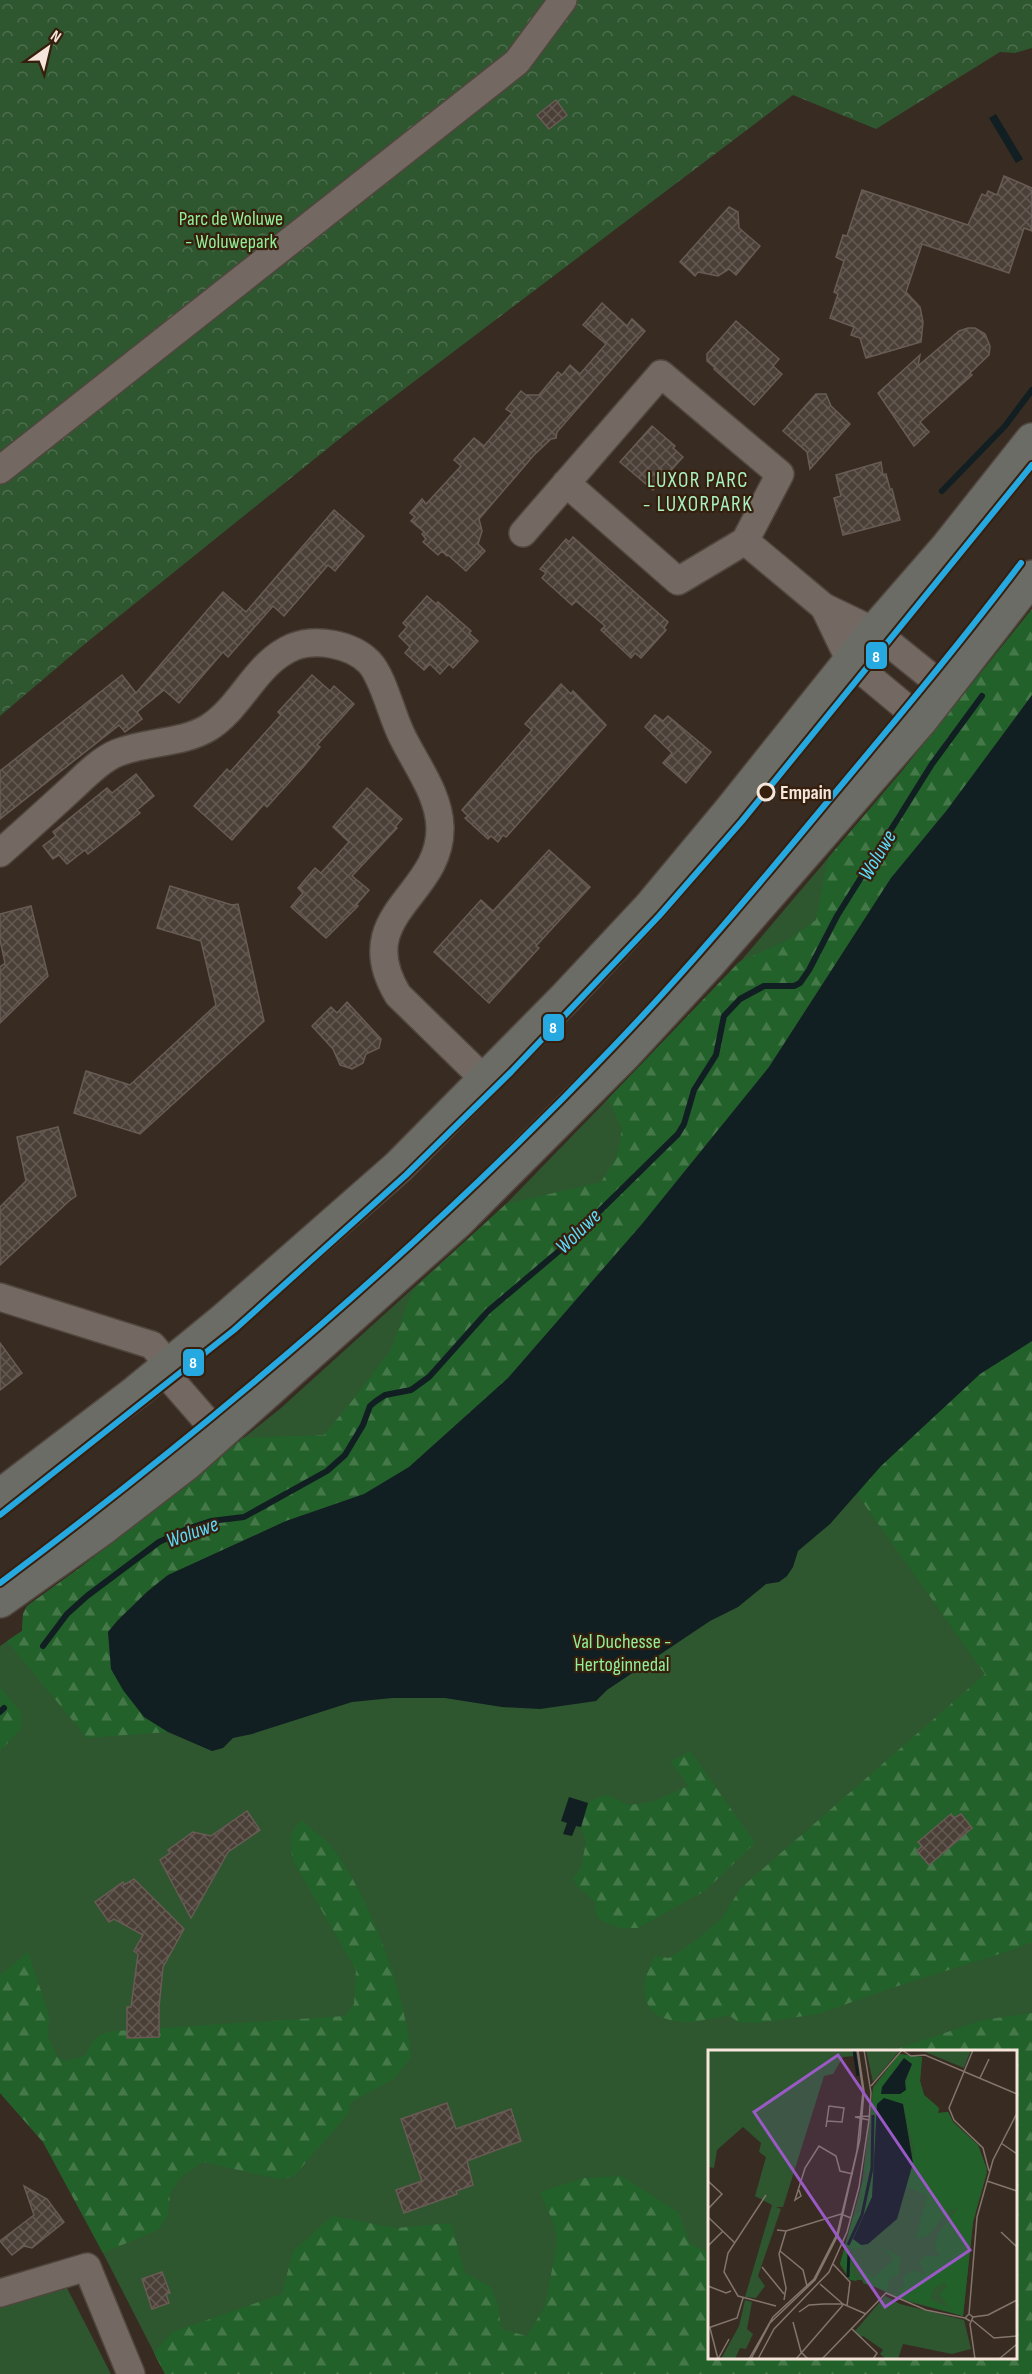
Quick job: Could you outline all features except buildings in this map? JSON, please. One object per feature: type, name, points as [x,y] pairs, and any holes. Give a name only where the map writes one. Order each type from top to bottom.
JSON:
[{"type":"main road","points":[[0,1496],[225,1319],[398,1167],[485,1080],[650,907],[874,631],[948,546],[1032,440]]},
{"type":"main road","points":[[0,1601],[103,1528],[186,1464],[456,1223],[624,1055],[710,962],[921,720],[1032,577]]},
{"type":"street","points":[[0,470],[517,62],[563,0]]},
{"type":"street","points":[[523,533],[566,483],[661,374],[780,474],[745,541],[678,581],[566,483]]},
{"type":"street","points":[[745,541],[824,608],[874,631],[946,689]]},
{"type":"street","points":[[824,608],[850,661],[921,720]]},
{"type":"street","points":[[0,853],[90,772],[116,753],[187,737],[209,728],[229,711],[271,660],[294,647],[321,642],[351,650],[369,662],[381,681],[388,705],[436,805],[440,828],[437,854],[421,881],[396,913],[387,931],[382,951],[388,978],[405,1002],[485,1080]]},
{"type":"street","points":[[0,1297],[152,1345],[168,1365],[172,1381],[219,1435]]},
{"type":"street","points":[[0,2293],[87,2267],[131,2374]]},
{"type":"green space","name":"Parc de Woluwe - Woluwepark","points":[[0,0],[1032,0],[1032,48],[1015,53],[1000,52],[876,129],[793,95],[358,424],[86,643],[0,716]]},
{"type":"green space","name":"Val Duchesse - Hertoginnedal","points":[[1032,609],[1032,2374],[165,2374],[43,2142],[0,2093],[0,1646],[22,1631],[23,1614],[27,1606],[81,1567],[281,1408],[506,1204],[734,969],[902,771]]},
{"type":"green space","points":[[1032,609],[1032,695],[947,810],[891,878],[769,1067],[642,1224],[508,1378],[409,1467],[364,1494],[286,1521],[168,1575],[148,1591],[108,1632],[144,1717],[168,1732],[87,1738],[7,1641],[22,1631],[23,1614],[27,1606],[81,1567],[243,1438],[324,1435],[390,1351],[413,1290],[506,1204],[601,1182],[616,1159],[622,1129],[608,1099],[739,962],[788,940],[816,920],[828,858],[902,771]]},
{"type":"green space","points":[[1032,1341],[1032,1942],[818,2014],[757,2023],[738,2022],[730,2016],[689,2022],[673,2021],[661,2017],[652,2011],[645,1993],[645,1982],[655,1956],[669,1958],[695,1941],[721,1919],[741,1888],[985,1674],[857,1494],[881,1466],[980,1374]]},
{"type":"green space","points":[[0,1687],[21,1712],[21,1729],[0,1751]]},
{"type":"green space","points":[[690,1751],[755,1843],[705,1891],[638,1928],[620,1928],[600,1920],[594,1910],[596,1903],[577,1886],[573,1878],[581,1868],[586,1842],[581,1827],[588,1803],[608,1795],[629,1805],[652,1802],[688,1786],[670,1762]]},
{"type":"green space","points":[[302,1820],[335,1850],[351,1876],[375,1925],[395,1980],[408,2033],[411,2057],[394,2079],[351,2102],[348,2114],[293,2177],[278,2179],[203,2162],[181,2177],[170,2193],[168,2215],[158,2230],[103,2253],[43,2142],[0,2093],[0,1975],[28,1952],[49,2015],[48,2036],[57,2057],[65,2061],[85,2056],[96,2038],[115,2031],[345,2016],[354,2004],[356,1970],[294,1862],[291,1851],[292,1834]]},
{"type":"green space","points":[[1032,2013],[1032,2374],[165,2374],[154,2353],[172,2332],[282,2294],[293,2251],[332,2216],[396,2228],[451,2223],[465,2273],[491,2287],[498,2305],[501,2329],[527,2336],[545,2306],[557,2244],[554,2224],[540,2192],[584,2178],[621,2176],[678,2212],[690,2244],[708,2253],[708,2359],[1017,2359],[1017,2050],[894,2050],[983,2020]]},
{"type":"green space","points":[[65,2284],[111,2374],[0,2374],[0,2303]]},
{"type":"shaded area","points":[[996,114],[1023,159],[1016,163],[989,118]]},
{"type":"shaded area","points":[[1032,695],[1032,1341],[980,1374],[881,1466],[830,1524],[798,1551],[793,1567],[787,1576],[779,1582],[766,1584],[738,1607],[710,1621],[607,1690],[596,1701],[540,1709],[502,1707],[445,1698],[392,1698],[352,1702],[233,1738],[223,1748],[212,1751],[168,1732],[144,1717],[123,1690],[111,1669],[108,1632],[118,1620],[168,1575],[286,1521],[364,1494],[409,1467],[508,1378],[642,1224],[769,1067],[891,878],[947,810]]},
{"type":"shaded area","points":[[569,1797],[588,1803],[581,1827],[576,1826],[572,1836],[563,1834],[567,1823],[561,1821]]},
{"type":"waterway","name":"Woluwe","points":[[942,491],[1005,426],[1032,390]]},
{"type":"waterway","name":"Woluwe","points":[[43,1646],[67,1614],[87,1596],[159,1542],[211,1521],[244,1517],[327,1471],[345,1455],[363,1425],[370,1406],[385,1395],[411,1390],[429,1377],[488,1311],[559,1251],[678,1134],[684,1124],[694,1090],[716,1055],[724,1016],[740,999],[764,986],[794,986],[800,983],[837,916],[932,764],[982,696]]},
{"type":"waterway","name":"Woluwe","points":[[0,1712],[4,1708]]},
{"type":"transit line","name":"8","points":[[0,1515],[234,1330],[406,1175],[511,1072],[659,916],[742,821],[1032,465]]},
{"type":"transit line","name":"8","points":[[0,1583],[161,1458],[318,1328],[469,1191],[542,1120],[641,1018],[721,928],[924,686],[1021,563]]},
{"type":"place","name":"Empain","points":[[766,792]]},
{"type":"district","name":"LUXOR PARC - LUXORPARK","points":[[698,492]]}]
